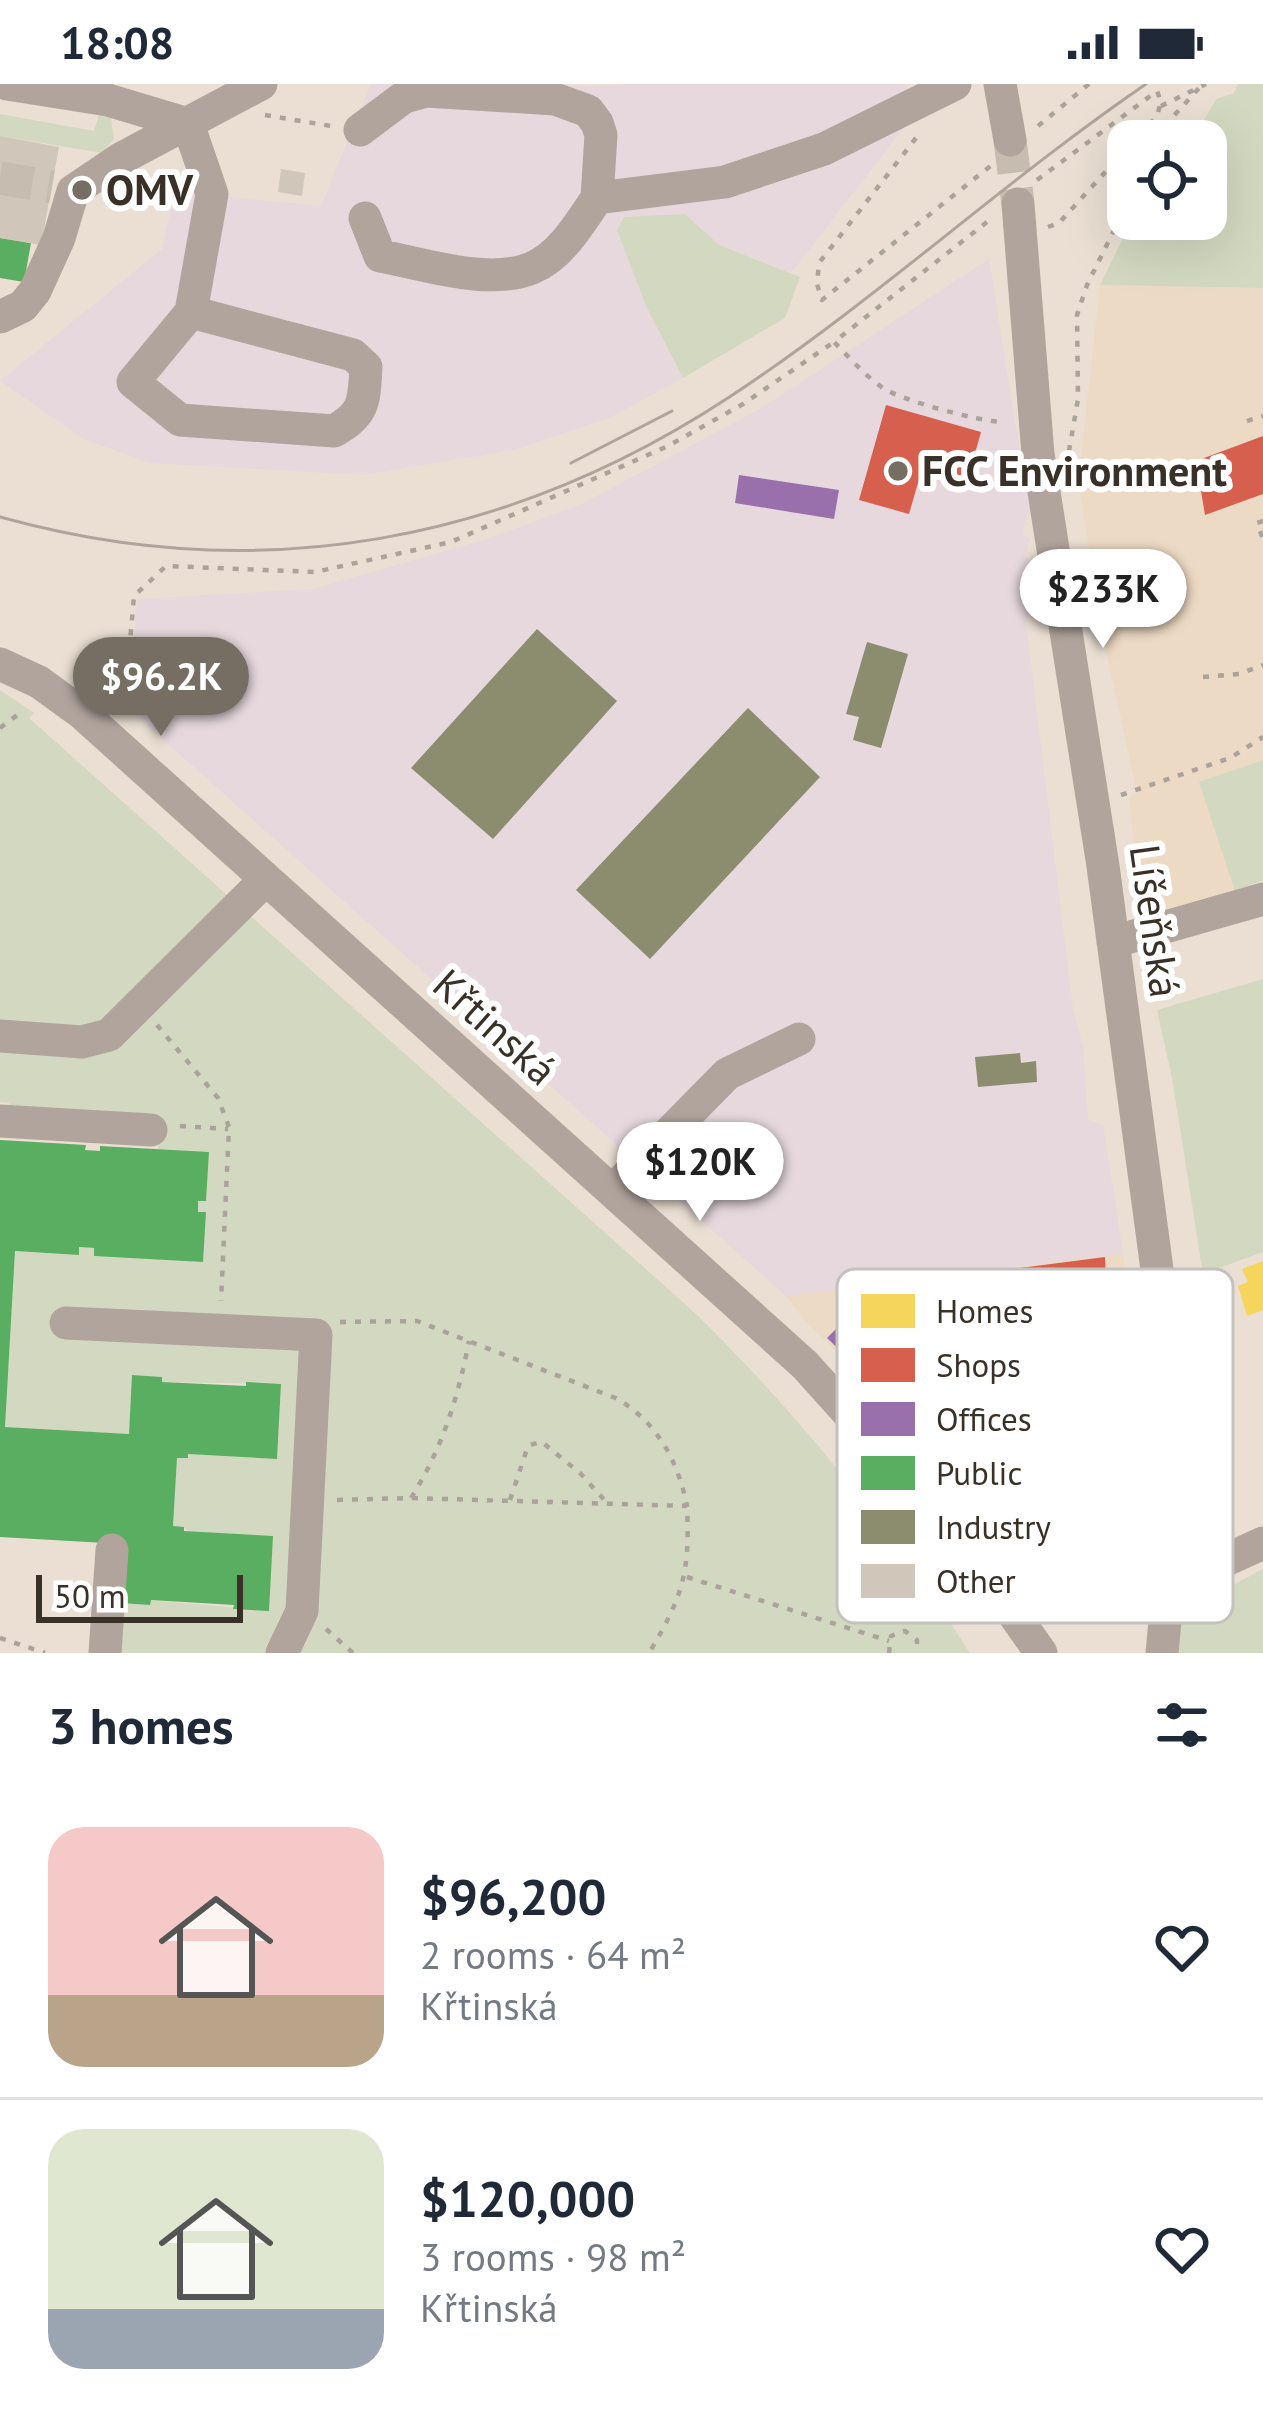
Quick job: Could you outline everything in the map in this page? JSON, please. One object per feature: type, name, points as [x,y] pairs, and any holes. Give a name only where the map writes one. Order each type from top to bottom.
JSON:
[{"type":"street","points":[[7,84],[108,100],[188,124]]},
{"type":"street","points":[[597,198],[725,182],[824,149],[955,84]]},
{"type":"street","points":[[1000,84],[1022,135]]},
{"type":"street","points":[[360,130],[404,98],[426,91],[555,99],[588,111],[602,135],[597,198],[567,242],[534,268],[496,274],[380,256],[365,218]]},
{"type":"street","points":[[0,316],[22,306],[35,291],[59,238],[63,189],[220,108],[264,100]]},
{"type":"street","points":[[188,124],[212,194],[191,312],[133,382],[180,420],[334,431],[355,419],[364,397],[366,367],[353,355],[191,312]]},
{"type":"street","name":"Líšeňská","points":[[1021,217],[1042,472],[1158,1269]]},
{"type":"street","name":"Křtinská","points":[[0,664],[39,682],[83,714],[805,1365],[837,1401]]},
{"type":"street","points":[[0,1036],[98,1041],[120,1028],[265,880]]},
{"type":"street","points":[[1113,942],[1263,899]]},
{"type":"street","points":[[611,1191],[727,1074],[800,1039]]},
{"type":"street","points":[[0,1121],[151,1130]]},
{"type":"street","points":[[66,1323],[316,1335],[302,1611],[282,1653]]},
{"type":"street","points":[[1233,1557],[1263,1543]]},
{"type":"street","points":[[105,1653],[112,1550]]},
{"type":"street","name":"Křtinská","points":[[1020,1623],[1041,1653]]},
{"type":"path","points":[[1022,135],[1089,84]]},
{"type":"path","points":[[1150,120],[1161,106],[1203,86]]},
{"type":"path","points":[[1170,120],[1203,86]]},
{"type":"path","points":[[1058,162],[1157,91],[1161,106]]},
{"type":"path","points":[[264,100],[360,130]]},
{"type":"path","points":[[920,132],[819,263],[817,284],[822,300],[949,202]]},
{"type":"path","points":[[1021,217],[1043,229],[1059,223],[1107,170]]},
{"type":"path","points":[[121,715],[127,705],[134,596],[166,566],[315,572],[451,542],[668,446],[743,404],[834,342],[973,234]]},
{"type":"path","points":[[1042,472],[1065,468],[1078,399],[1077,315],[1109,240]]},
{"type":"path","points":[[834,342],[875,382],[895,394],[983,421],[1002,422]]},
{"type":"path","points":[[1247,422],[1263,416]]},
{"type":"path","points":[[1263,520],[1257,523],[1263,539]]},
{"type":"path","points":[[1203,677],[1239,674],[1263,665]]},
{"type":"path","points":[[1115,797],[1230,758],[1263,737]]},
{"type":"path","points":[[140,1006],[218,1098],[228,1129],[220,1330]]},
{"type":"path","points":[[151,1130],[151,1124],[228,1129]]},
{"type":"path","points":[[327,1322],[400,1319],[439,1328],[638,1411],[666,1447],[687,1506],[686,1577],[649,1653]]},
{"type":"path","points":[[411,1498],[434,1462],[470,1341]]},
{"type":"path","points":[[510,1501],[529,1445],[542,1442],[608,1504]]},
{"type":"path","points":[[308,1500],[411,1498],[687,1506]]},
{"type":"path","points":[[686,1577],[889,1641]]},
{"type":"path","points":[[889,1653],[895,1633],[910,1633],[917,1640],[917,1653]]},
{"type":"path","points":[[0,1638],[45,1653]]},
{"type":"shaded area","points":[[371,84],[510,89],[907,84],[906,93],[916,112],[791,273],[719,245],[685,214],[624,218],[618,231],[646,306],[683,378],[609,418],[514,450],[363,475],[150,463],[84,439],[0,381],[162,249],[175,192],[321,206]]},
{"type":"shaded area","points":[[989,259],[1029,509],[1022,535],[1030,538],[1026,555],[1038,580],[1026,623],[1073,1009],[1083,1047],[1088,1120],[1103,1125],[1123,1253],[998,1269],[837,1269],[837,1289],[786,1296],[130,710],[137,599],[313,589],[484,540],[582,504],[760,409]]},
{"type":"shaded area","points":[[1100,285],[1263,288],[1263,882],[1142,921],[1129,797],[1137,793],[1107,655],[1078,483]]},
{"type":"shaded area","points":[[1123,1253],[1125,1269],[998,1269]]},
{"type":"shaded area","points":[[837,1289],[837,1352],[806,1322],[786,1296]]},
{"type":"green space","points":[[1238,84],[1263,84],[1263,288],[1100,285],[1122,240],[1227,240],[1227,120],[1204,120],[1216,99],[1234,93]]},
{"type":"green space","points":[[100,111],[111,117],[114,139],[102,153],[0,136],[0,114],[94,131]]},
{"type":"green space","points":[[685,214],[719,245],[800,277],[785,318],[683,378],[646,306],[617,230],[624,217]]},
{"type":"green space","points":[[0,690],[34,713],[29,718],[695,1313],[771,1392],[837,1469],[837,1623],[950,1623],[970,1653],[118,1653],[120,1603],[149,1605],[151,1600],[269,1611],[184,1527],[173,1526],[177,1458],[188,1454],[277,1459],[281,1384],[162,1382],[162,1377],[133,1375],[129,1434],[5,1427],[15,1251],[78,1255],[79,1247],[94,1248],[94,1256],[205,1212],[198,1212],[198,1201],[206,1200],[209,1153],[158,1149],[160,1121],[9,1112],[9,1103],[0,1102]]},
{"type":"green space","points":[[1263,760],[1263,880],[1235,891],[1199,782]]},
{"type":"green space","points":[[1263,979],[1263,1252],[1217,1269],[1202,1269],[1157,1010]]},
{"type":"green space","points":[[1263,1569],[1263,1653],[1176,1653],[1179,1623],[1233,1623],[1233,1585]]},
{"type":"building: Homes","points":[[1263,1261],[1263,1310],[1247,1316],[1238,1286],[1248,1282],[1242,1269]]},
{"type":"building: Shops","points":[[886,405],[981,432],[967,482],[922,469],[909,514],[859,500]]},
{"type":"building: Shops","points":[[1263,436],[1263,494],[1205,515],[1196,461]]},
{"type":"building: Shops","points":[[1105,1257],[1106,1269],[1012,1269]]},
{"type":"building: Offices","points":[[739,475],[839,490],[834,519],[735,503]]},
{"type":"building: Offices","points":[[837,1328],[837,1348],[827,1338]]},
{"type":"building: Public","points":[[0,238],[31,243],[24,282],[0,278]]},
{"type":"building: Public","points":[[0,1140],[86,1145],[85,1150],[100,1151],[100,1146],[209,1152],[206,1201],[198,1201],[198,1212],[206,1212],[203,1262],[94,1256],[94,1248],[79,1247],[79,1255],[15,1251],[5,1427],[129,1434],[132,1375],[162,1377],[162,1382],[281,1384],[277,1459],[188,1454],[188,1458],[177,1458],[173,1526],[184,1527],[184,1531],[273,1536],[269,1611],[151,1600],[150,1605],[120,1603],[123,1544],[0,1537]]},
{"type":"building: Industry","points":[[537,629],[617,701],[493,839],[411,768]]},
{"type":"building: Industry","points":[[867,642],[908,654],[881,748],[853,740],[859,717],[846,714]]},
{"type":"building: Industry","points":[[748,708],[820,777],[650,959],[576,890]]},
{"type":"building: Industry","points":[[1020,1053],[1021,1063],[1036,1061],[1037,1082],[978,1087],[975,1057]]},
{"type":"building: Other","points":[[0,136],[59,147],[41,245],[0,238]]},
{"type":"building: Other","points":[[281,169],[305,173],[302,196],[278,192]]},
{"type":"tunnel","points":[[1010,140],[1018,204]]},
{"type":"tunnel","points":[[0,178],[52,187]]},
{"type":"tram line","points":[[0,517],[96,539],[192,549],[286,549],[379,539],[470,518],[559,487],[646,446],[731,396],[1146,84]]},
{"type":"tram line","points":[[571,463],[672,411]]},
{"type":"place","name":"OMV","points":[[82,190]]},
{"type":"place","name":"FCC Environment","points":[[898,471]]}]
